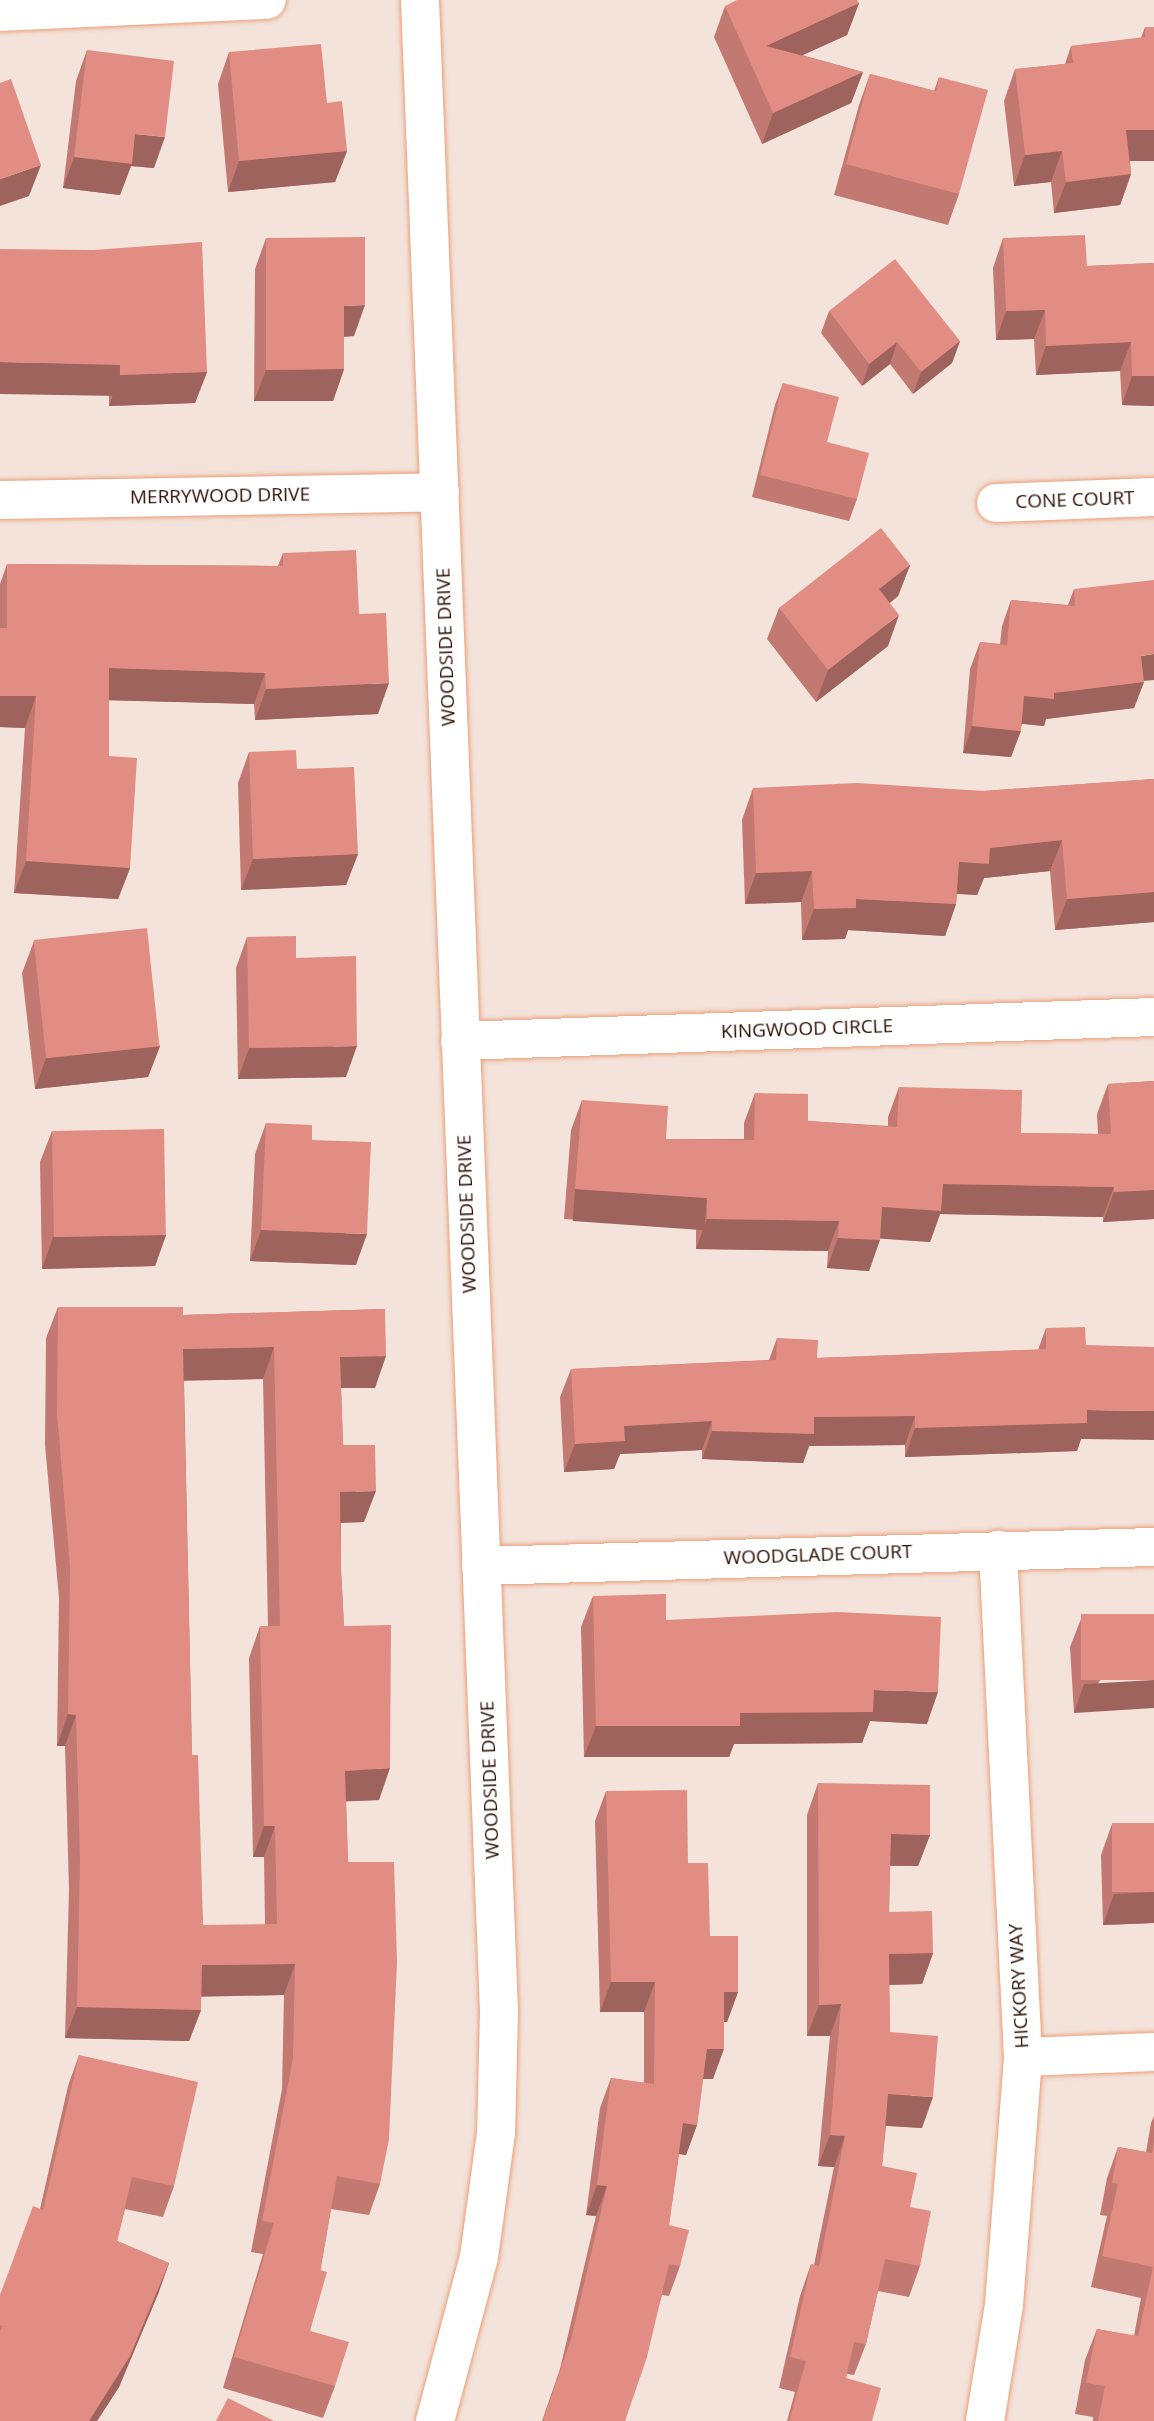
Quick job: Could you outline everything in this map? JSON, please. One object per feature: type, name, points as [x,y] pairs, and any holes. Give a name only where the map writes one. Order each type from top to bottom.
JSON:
[{"type":"street","points":[[0,12],[267,0]]},
{"type":"street","name":"WOODSIDE DRIVE","points":[[420,0],[499,2013],[495,2133],[479,2257],[435,2421]]},
{"type":"street","name":"MERRYWOOD DRIVE","points":[[0,500],[440,492]]},
{"type":"street","name":"CONE COURT","points":[[996,503],[1154,497]]},
{"type":"street","name":"KINGWOOD CIRCLE","points":[[460,1041],[1154,1017]]},
{"type":"street","name":"WOODGLADE COURT","points":[[481,1566],[1154,1547]]},
{"type":"street","name":"HICKORY WAY","points":[[985,2421],[1004,2305],[1023,2057],[998,1550]]},
{"type":"street","points":[[1023,2057],[1154,2052]]},
{"type":"building","points":[[737,0],[857,0],[859,3],[766,46],[863,72],[773,113],[725,6]]},
{"type":"building","points":[[1145,27],[1154,27],[1154,130],[1126,130],[1131,174],[1066,182],[1062,151],[1025,155],[1015,69],[1073,63],[1071,46],[1145,37]]},
{"type":"building","points":[[321,44],[327,103],[342,101],[347,151],[239,161],[229,52]]},
{"type":"building","points":[[87,50],[174,61],[165,137],[135,134],[132,164],[74,157]]},
{"type":"building","points":[[870,74],[936,91],[939,77],[988,90],[959,194],[846,164]]},
{"type":"building","points":[[11,79],[41,165],[0,179],[0,83]]},
{"type":"building","points":[[1085,235],[1087,266],[1154,263],[1154,376],[1132,376],[1131,342],[1046,346],[1045,310],[1006,311],[1003,238]]},
{"type":"building","points":[[365,237],[365,305],[344,306],[344,369],[266,370],[266,238]]},
{"type":"building","points":[[202,242],[207,372],[120,375],[120,365],[0,362],[0,249],[94,250]]},
{"type":"building","points":[[895,259],[960,341],[921,372],[897,342],[869,364],[829,311]]},
{"type":"building","points":[[783,383],[839,397],[827,442],[869,453],[857,499],[760,475]]},
{"type":"building","points":[[881,528],[910,565],[879,589],[899,615],[828,670],[779,608]]},
{"type":"building","points":[[356,550],[359,614],[386,613],[389,683],[266,689],[265,673],[109,668],[109,756],[137,758],[130,868],[26,861],[36,696],[0,696],[0,628],[7,628],[7,564],[283,566],[283,553]]},
{"type":"building","points":[[1154,580],[1154,654],[1141,656],[1144,682],[1054,693],[1054,699],[1024,696],[1021,731],[972,726],[980,642],[1007,645],[1011,600],[1075,606],[1074,589]]},
{"type":"building","points":[[296,750],[297,769],[354,767],[358,854],[253,859],[249,752]]},
{"type":"building","points":[[1154,779],[1154,892],[1067,899],[1062,840],[990,848],[989,864],[959,862],[956,904],[856,899],[856,908],[814,909],[812,871],[756,873],[753,788],[857,783],[984,791]]},
{"type":"building","points":[[147,928],[159,1046],[46,1058],[34,940]]},
{"type":"building","points":[[296,936],[296,958],[356,956],[357,1046],[249,1048],[247,937]]},
{"type":"building","points":[[1154,1081],[1154,1190],[1114,1192],[1114,1187],[943,1184],[941,1211],[882,1207],[880,1240],[838,1238],[839,1221],[707,1219],[707,1198],[575,1189],[582,1100],[668,1106],[666,1139],[754,1140],[755,1093],[808,1094],[808,1121],[897,1127],[899,1087],[1022,1090],[1021,1133],[1111,1134],[1108,1084]]},
{"type":"building","points":[[266,1123],[312,1125],[312,1140],[371,1142],[367,1234],[261,1230]]},
{"type":"building","points":[[164,1129],[166,1235],[54,1237],[52,1131]]},
{"type":"building","points":[[58,1307],[183,1307],[183,1315],[385,1309],[386,1356],[340,1357],[343,1445],[375,1445],[376,1491],[340,1492],[344,1626],[391,1625],[390,1768],[345,1771],[348,1862],[394,1862],[397,1962],[389,2139],[380,2184],[337,2176],[320,2270],[327,2272],[310,2331],[349,2342],[335,2386],[234,2357],[274,2223],[262,2221],[293,2058],[295,1964],[202,1965],[201,2010],[77,2007],[80,1859],[76,1715],[68,1714],[70,1567],[57,1413]],"holes":[[[274,1347],[280,1626],[260,1626],[264,1826],[275,1826],[277,1924],[203,1925],[198,1755],[192,1755],[183,1349]]]},
{"type":"building","points":[[1085,1327],[1086,1345],[1154,1347],[1154,1411],[1087,1410],[1087,1423],[915,1428],[915,1416],[814,1417],[814,1434],[712,1431],[712,1421],[624,1426],[625,1441],[575,1444],[571,1369],[776,1360],[777,1338],[818,1340],[817,1358],[1046,1349],[1046,1328]]},
{"type":"building","points":[[666,1594],[666,1620],[837,1612],[941,1617],[938,1692],[874,1690],[873,1712],[740,1713],[740,1726],[596,1726],[593,1596]]},
{"type":"building","points":[[1081,1614],[1154,1614],[1154,1680],[1081,1680]]},
{"type":"building","points":[[818,1783],[930,1785],[930,1835],[891,1834],[889,1912],[932,1911],[933,1953],[889,1954],[890,2032],[938,2036],[933,2097],[888,2094],[882,2166],[917,2173],[910,2207],[931,2211],[920,2266],[885,2259],[866,2344],[854,2342],[846,2378],[881,2388],[872,2421],[789,2421],[806,2361],[790,2357],[811,2264],[819,2266],[845,2136],[830,2135],[841,2004],[819,2005]]},
{"type":"building","points":[[687,1790],[688,1863],[708,1863],[710,1936],[738,1936],[738,1992],[724,1992],[724,2049],[707,2049],[697,2125],[683,2123],[669,2225],[689,2230],[680,2266],[669,2264],[647,2357],[625,2421],[543,2421],[571,2339],[607,2186],[597,2185],[611,2078],[654,2084],[655,1982],[611,1982],[606,1791]]},
{"type":"building","points":[[1112,1823],[1154,1823],[1154,1892],[1112,1892]]},
{"type":"building","points":[[79,2055],[198,2082],[174,2186],[132,2177],[117,2241],[169,2263],[130,2356],[89,2421],[0,2421],[0,2331],[3,2326],[0,2325],[0,2295],[33,2206],[43,2210]]},
{"type":"building","points":[[1154,2142],[1154,2421],[1098,2421],[1105,2386],[1086,2383],[1097,2329],[1138,2336],[1153,2267],[1102,2256],[1118,2184],[1112,2183],[1118,2147],[1152,2153]]},
{"type":"building","points":[[228,2398],[274,2421],[216,2421]]}]
